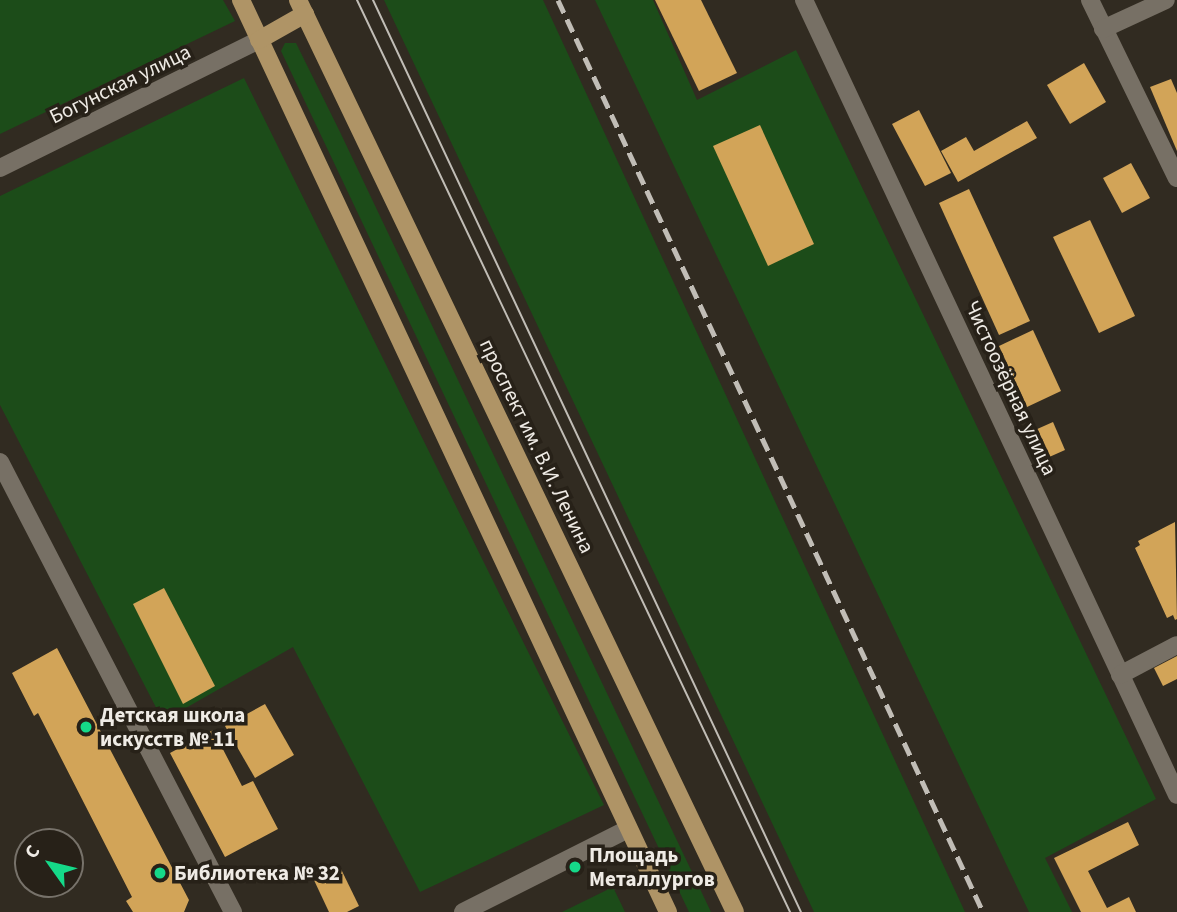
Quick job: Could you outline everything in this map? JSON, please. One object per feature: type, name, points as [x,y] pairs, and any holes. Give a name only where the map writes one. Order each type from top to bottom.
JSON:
[{"type":"main road","points":[[241,0],[668,912]]},
{"type":"main road","points":[[260,40],[302,7]]},
{"type":"main road","name":"проспект им. В.И. Ленина","points":[[302,7],[735,912]]},
{"type":"street","name":"Чистоозёрная улица","points":[[804,0],[1177,795]]},
{"type":"street","points":[[1090,0],[1177,178]]},
{"type":"street","points":[[1103,29],[1166,0]]},
{"type":"street","name":"Богунская улица","points":[[0,168],[260,40]]},
{"type":"street","points":[[0,462],[233,912]]},
{"type":"street","points":[[1120,675],[1177,645]]},
{"type":"street","points":[[463,912],[628,829]]},
{"type":"green space","points":[[0,0],[223,0],[235,21],[0,134]]},
{"type":"green space","points":[[384,0],[543,0],[965,912],[814,912]]},
{"type":"green space","points":[[595,0],[653,0],[697,100],[796,50],[1156,799],[1045,858],[1072,912],[1029,912]]},
{"type":"green space","points":[[285,43],[296,43],[340,132],[711,912],[689,912],[281,51]]},
{"type":"green space","points":[[244,78],[604,805],[420,892],[293,647],[163,721],[0,405],[0,196]]},
{"type":"green space","points":[[613,887],[625,912],[562,912]]},
{"type":"building","points":[[655,0],[701,0],[737,73],[699,91]]},
{"type":"building","points":[[1084,63],[1106,102],[1070,124],[1047,85]]},
{"type":"building","points":[[1171,79],[1177,93],[1177,151],[1150,87]]},
{"type":"building","points":[[919,110],[951,173],[925,186],[892,124]]},
{"type":"building","points":[[1027,121],[1037,138],[958,182],[941,151],[966,137],[974,151]]},
{"type":"building","points":[[760,125],[814,244],[768,266],[713,146]]},
{"type":"building","points":[[1131,163],[1150,198],[1122,213],[1103,178]]},
{"type":"building","points":[[969,189],[1030,321],[999,335],[939,203]]},
{"type":"building","points":[[1090,220],[1135,316],[1099,333],[1053,237]]},
{"type":"building","points":[[1033,330],[1061,391],[1027,407],[999,346]]},
{"type":"building","points":[[1053,422],[1065,450],[1047,458],[1035,430]]},
{"type":"building","points":[[1175,522],[1175,620],[1173,615],[1167,618],[1135,548],[1140,545],[1138,541]]},
{"type":"building","points":[[164,588],[215,686],[183,704],[133,604]]},
{"type":"building","points":[[57,648],[189,900],[184,912],[133,912],[126,901],[132,897],[38,713],[34,716],[12,673]]},
{"type":"building","points":[[1177,656],[1177,679],[1163,686],[1154,668]]},
{"type":"building","points":[[265,704],[294,755],[255,778],[225,726]]},
{"type":"building","points":[[213,730],[242,786],[253,781],[278,829],[225,857],[170,753]]},
{"type":"building","points":[[1128,822],[1139,845],[1088,871],[1107,908],[1129,897],[1136,912],[1081,912],[1054,858]]},
{"type":"building","points":[[339,865],[359,906],[347,912],[329,912],[313,878]]},
{"type":"tram line","points":[[357,0],[790,912]]},
{"type":"tram line","points":[[373,0],[801,912]]},
{"type":"railway","points":[[558,0],[983,912]]},
{"type":"place","name":"Детская школа искусств № 11","points":[[86,727]]},
{"type":"place","name":"Площадь Металлургов","points":[[575,867]]},
{"type":"place","name":"Библиотека № 32","points":[[160,873]]}]
